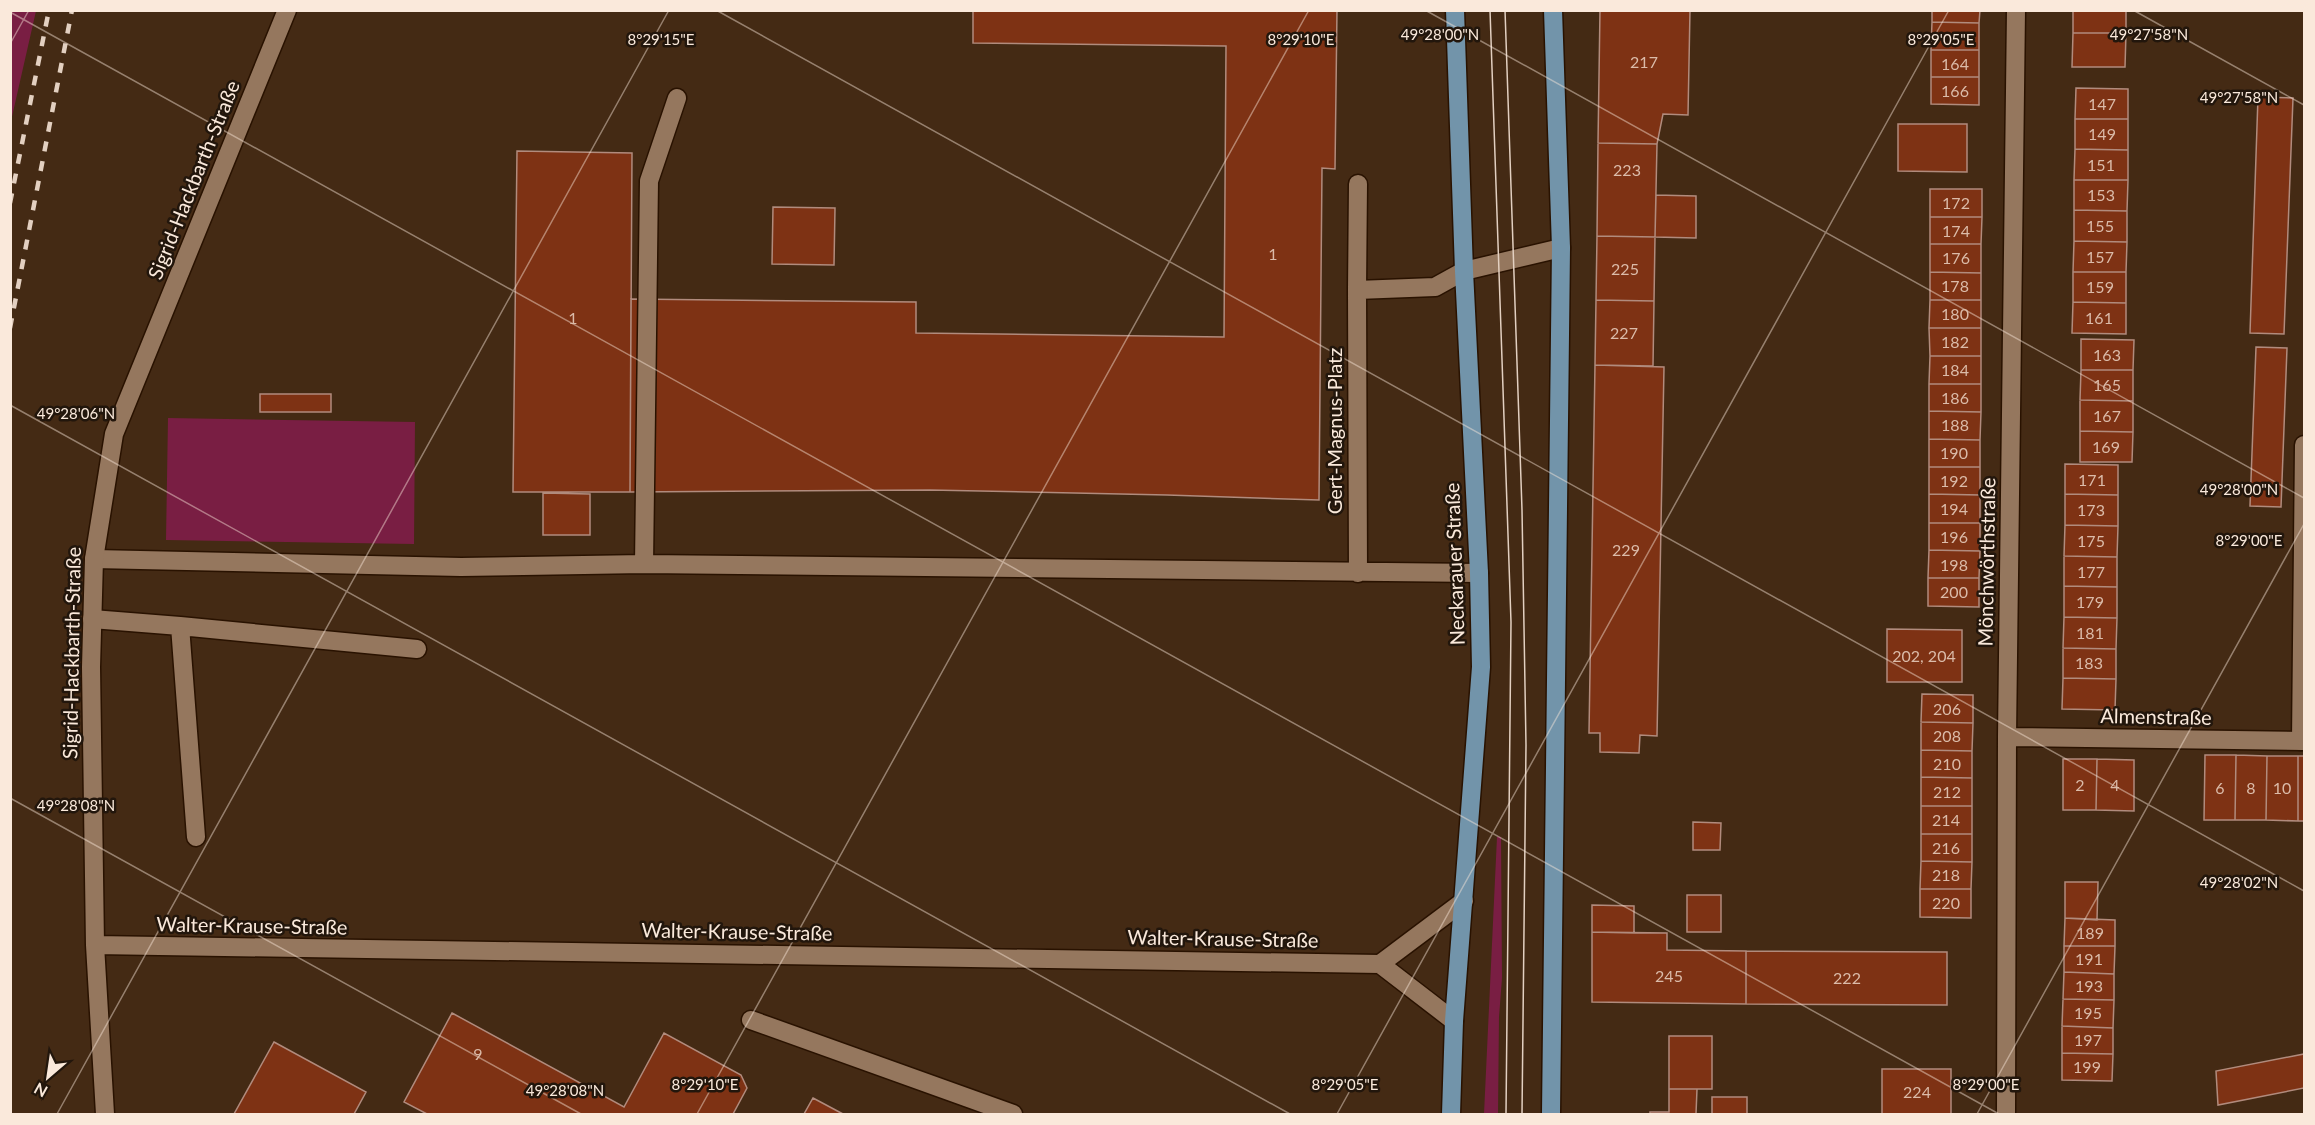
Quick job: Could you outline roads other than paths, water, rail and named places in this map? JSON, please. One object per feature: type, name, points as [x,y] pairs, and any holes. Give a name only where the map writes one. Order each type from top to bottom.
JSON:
[{"type":"main road","name":"Neckarauer Straße","points":[[1451,1114],[1454,1021],[1481,667],[1455,10]]},
{"type":"main road","points":[[1551,1114],[1561,248],[1553,10]]},
{"type":"street","name":"Sigrid-Hackbarth-Straße","points":[[105,1114],[95,945],[91,667],[94,559],[114,434],[287,10]]},
{"type":"street","name":"Mönchwörthstraße","points":[[2006,1114],[2007,737],[2016,10]]},
{"type":"street","points":[[644,564],[649,180],[677,98]]},
{"type":"street","name":"Gert-Magnus-Platz","points":[[1358,184],[1358,573]]},
{"type":"street","points":[[1357,290],[1435,287],[1464,271],[1561,248]]},
{"type":"street","points":[[2303,741],[2304,445]]},
{"type":"street","points":[[94,559],[461,567],[644,564],[1479,573]]},
{"type":"street","points":[[92,619],[417,649]]},
{"type":"street","points":[[180,626],[196,837]]},
{"type":"street","name":"Almenstraße","points":[[2007,737],[2303,741]]},
{"type":"street","points":[[1454,1021],[1380,964],[1464,901]]},
{"type":"street","name":"Walter-Krause-Straße","points":[[95,945],[1380,964]]},
{"type":"street","points":[[751,1020],[1013,1114]]},
{"type":"tram line","points":[[1490,10],[1511,622],[1506,1114]]},
{"type":"tram line","points":[[1505,10],[1522,510],[1526,745],[1522,1114]]},
{"type":"railway","points":[[10,203],[49,10]]},
{"type":"railway","points":[[10,328],[72,10]]}]
